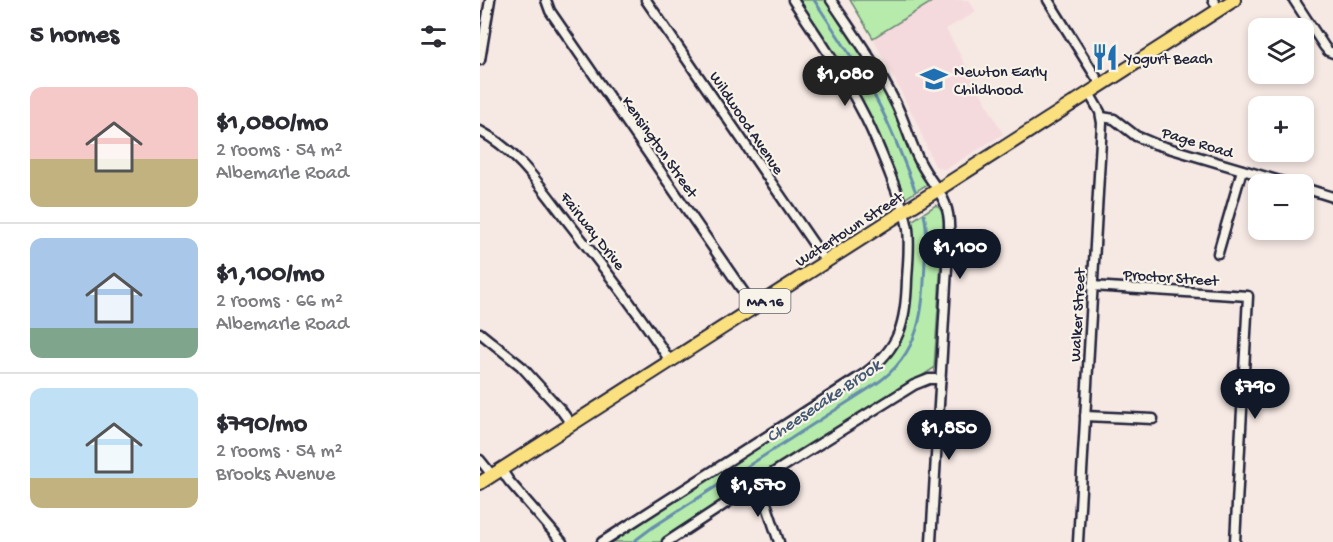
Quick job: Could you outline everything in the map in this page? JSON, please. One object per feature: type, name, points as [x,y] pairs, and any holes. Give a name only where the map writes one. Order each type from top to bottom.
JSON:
[{"type":"main road","name":"Watertown Street","points":[[480,483],[1101,86],[1216,5],[1234,0]]},
{"type":"street","points":[[480,60],[490,0]]},
{"type":"street","name":"Kensington Street","points":[[546,0],[550,11],[754,308]]},
{"type":"street","name":"Wildwood Avenue","points":[[646,0],[825,262]]},
{"type":"street","points":[[602,542],[858,378],[885,356],[903,324],[906,307],[908,229],[903,212],[877,142],[860,107],[793,0]]},
{"type":"street","points":[[831,0],[886,84],[902,115],[919,159],[947,207],[950,225],[931,542]]},
{"type":"street","points":[[1048,0],[1101,86]]},
{"type":"street","points":[[1294,0],[1322,44],[1333,53]]},
{"type":"street","points":[[1089,93],[1102,117]]},
{"type":"street","name":"Page Road","points":[[1102,117],[1114,119],[1136,136],[1149,142],[1256,174]]},
{"type":"street","name":"Walker Street","points":[[1077,542],[1102,117]]},
{"type":"street","name":"Fairway Drive","points":[[480,131],[504,146],[525,166],[616,284],[669,361]]},
{"type":"street","points":[[1218,254],[1242,170]]},
{"type":"street","points":[[1314,191],[1333,197]]},
{"type":"street","name":"Proctor Street","points":[[1092,286],[1248,296],[1235,542]]},
{"type":"street","points":[[480,333],[521,366],[571,424]]},
{"type":"street","points":[[667,542],[917,382],[941,379]]},
{"type":"street","points":[[1085,416],[1153,419]]},
{"type":"street","points":[[480,460],[512,484],[562,542]]},
{"type":"street","points":[[757,483],[779,542]]},
{"type":"shaded area","name":"Newton Early Childhood","points":[[935,0],[969,0],[976,12],[946,29],[1003,134],[943,169],[935,166],[916,121],[873,38]]},
{"type":"green space","points":[[799,0],[829,0],[886,84],[932,181],[900,202],[894,174],[873,122],[845,72]]},
{"type":"green space","points":[[850,0],[935,0],[873,38]]},
{"type":"green space","points":[[936,205],[944,216],[934,368],[668,542],[604,542],[873,368],[901,329],[907,224]]},
{"type":"waterway","name":"Cheesecake Brook","points":[[814,0],[876,99],[915,190]]},
{"type":"waterway","name":"Cheesecake Brook","points":[[633,542],[891,372],[911,345],[917,330],[923,297],[926,244],[924,215]]},
{"type":"place","name":"Yogurt Beach","points":[[1105,57]]},
{"type":"place","name":"Newton Early Childhood","points":[[934,79]]}]
